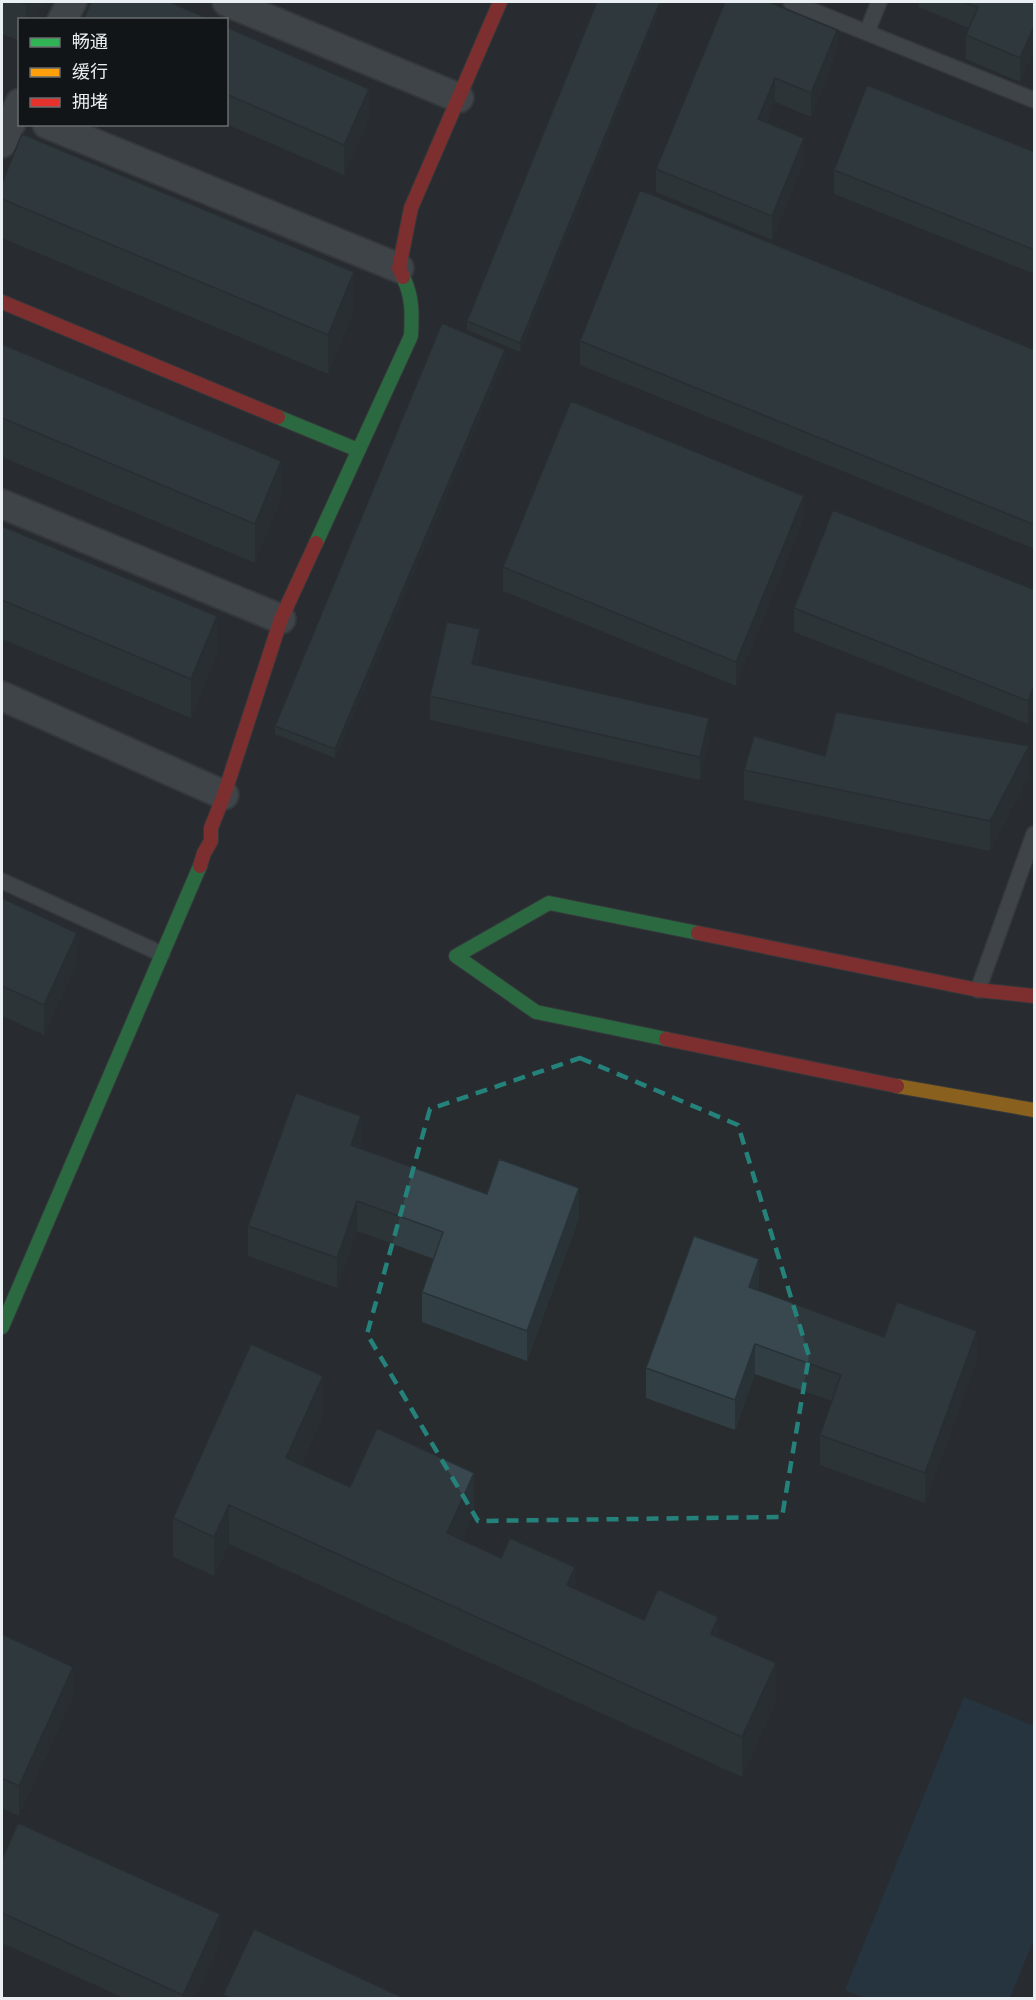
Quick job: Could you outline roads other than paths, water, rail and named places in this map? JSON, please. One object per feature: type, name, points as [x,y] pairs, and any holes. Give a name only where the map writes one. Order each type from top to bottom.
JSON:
[{"type":"street","points":[[63,18],[72,2]]},
{"type":"street","points":[[226,2],[459,98]]},
{"type":"street","points":[[2,1327],[211,841],[211,828],[224,795],[281,619],[411,336],[410,291],[399,268],[411,208],[500,2]]},
{"type":"street","points":[[2,143],[14,108]]},
{"type":"street","points":[[52,126],[399,268]]},
{"type":"street","points":[[2,302],[358,450]]},
{"type":"street","points":[[2,504],[281,619]]},
{"type":"street","points":[[2,696],[224,795]]},
{"type":"street","points":[[1035,996],[978,990],[549,903],[456,956],[536,1012],[865,1080],[1035,1110]]},
{"type":"lane","points":[[791,2],[1035,100]]},
{"type":"lane","points":[[867,32],[879,2]]},
{"type":"lane","points":[[978,990],[1035,834]]},
{"type":"lane","points":[[2,881],[162,954]]}]
